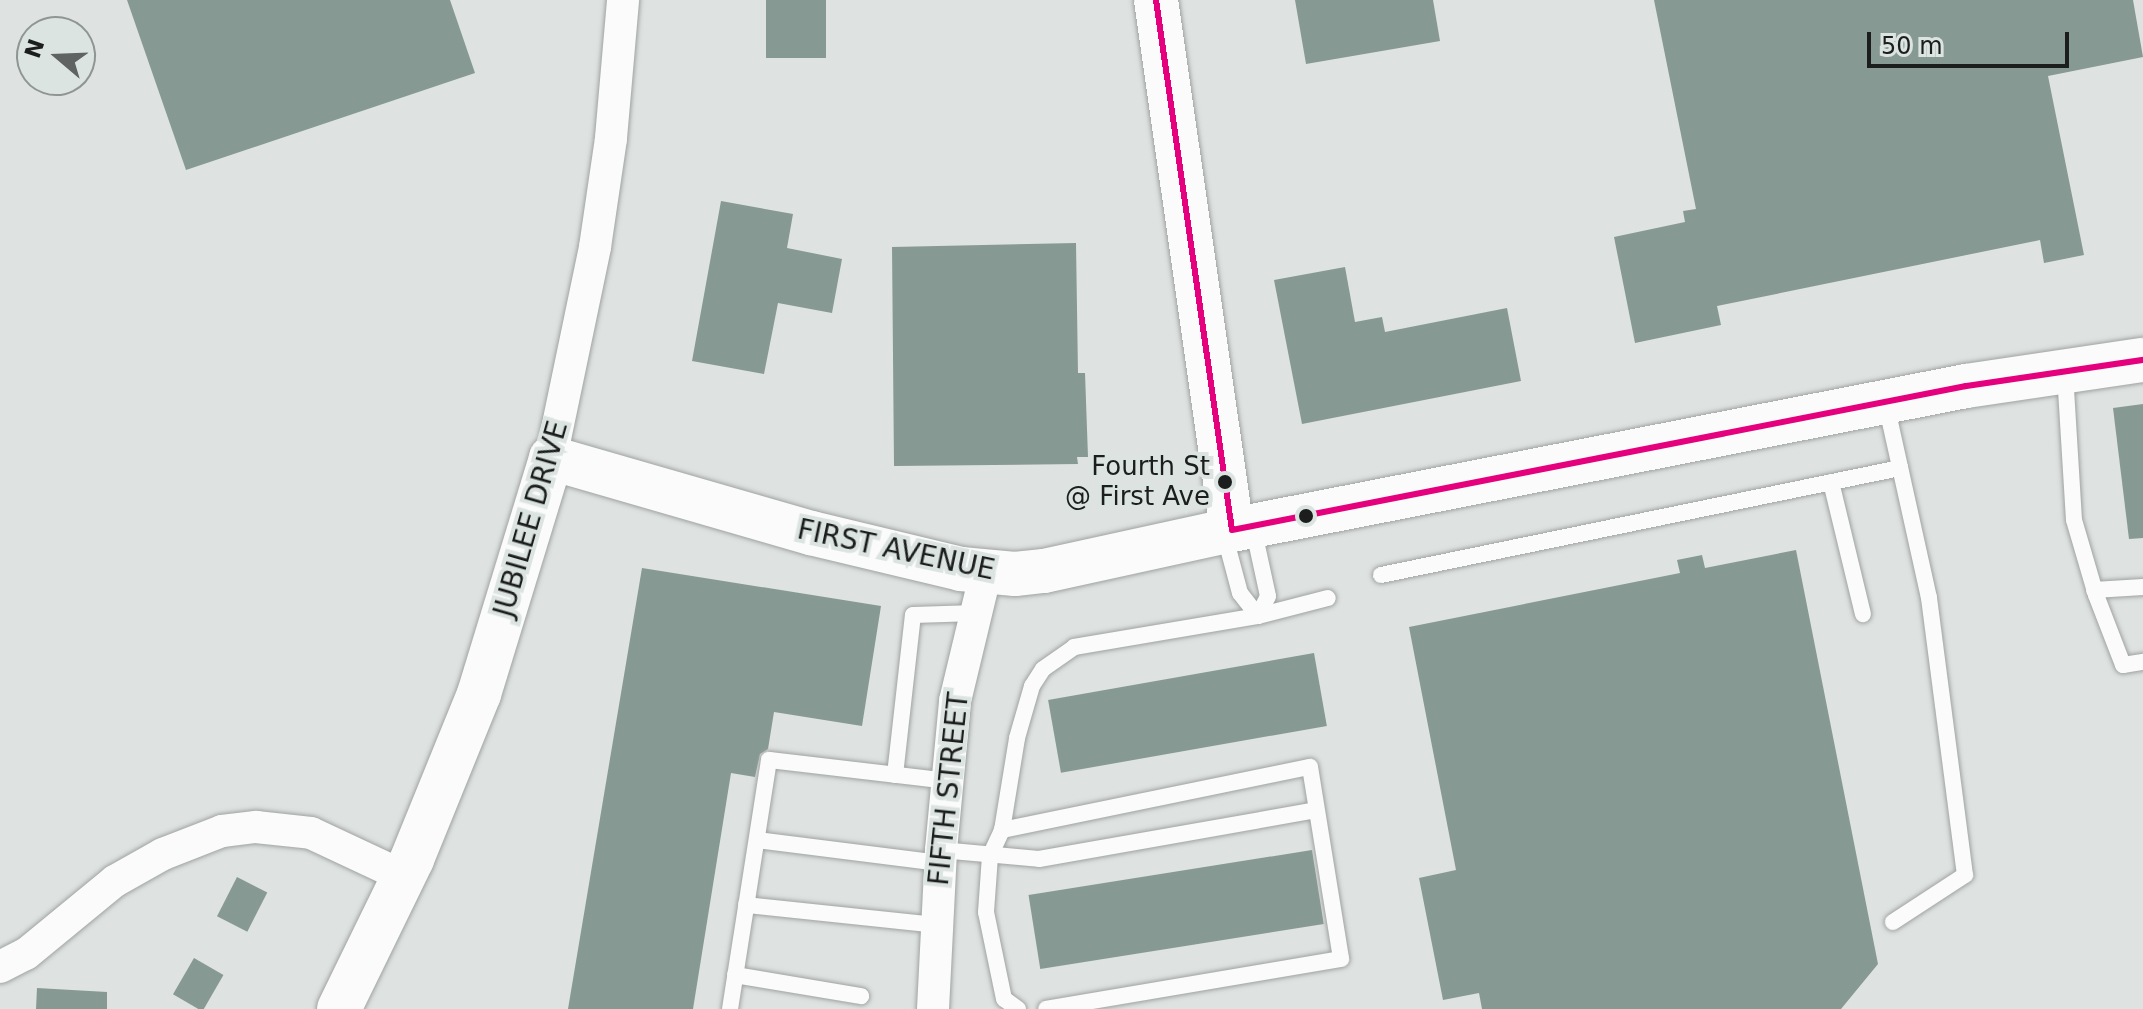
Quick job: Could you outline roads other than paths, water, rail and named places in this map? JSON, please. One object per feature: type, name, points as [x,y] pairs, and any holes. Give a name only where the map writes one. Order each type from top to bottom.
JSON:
[{"type":"street","name":"JUBILEE DRIVE","points":[[339,1009],[403,876],[479,694],[551,458],[595,247],[611,138],[623,0]]},
{"type":"street","points":[[1156,0],[1236,529]]},
{"type":"street","name":"FIRST AVENUE","points":[[551,458],[811,533],[932,563],[981,592],[1044,571],[1236,529],[1885,402],[2143,360]]},
{"type":"street","name":"FIFTH STREET","points":[[933,1009],[941,856],[955,701],[981,592]]},
{"type":"street","points":[[0,967],[47,939],[115,881],[163,854],[222,831],[256,827],[311,833],[403,876]]},
{"type":"lane","points":[[2065,371],[2074,520],[2094,590],[2123,665],[2143,662]]},
{"type":"lane","points":[[1885,402],[1929,598],[1965,875],[1893,922]]},
{"type":"lane","points":[[1381,575],[1900,468]]},
{"type":"lane","points":[[1831,482],[1863,614]]},
{"type":"lane","points":[[1236,529],[1268,596],[1258,616]]},
{"type":"lane","points":[[1236,529],[1240,593],[1258,616]]},
{"type":"lane","points":[[2094,590],[2143,587]]},
{"type":"lane","points":[[895,775],[913,615],[981,592]]},
{"type":"lane","points":[[1018,1009],[1004,999],[986,912],[990,856],[1002,830],[1017,738],[1032,686],[1043,669],[1074,647],[1258,616],[1328,598]]},
{"type":"lane","points":[[730,1009],[769,760],[947,781]]},
{"type":"lane","points":[[1002,830],[1310,767],[1341,959],[1046,1009]]},
{"type":"lane","points":[[757,840],[941,856],[1039,859],[1316,810]]},
{"type":"lane","points":[[746,905],[937,925]]},
{"type":"lane","points":[[735,975],[861,996]]},
{"type":"place","name":"Fourth St @ First Ave","points":[[1225,482]]}]
